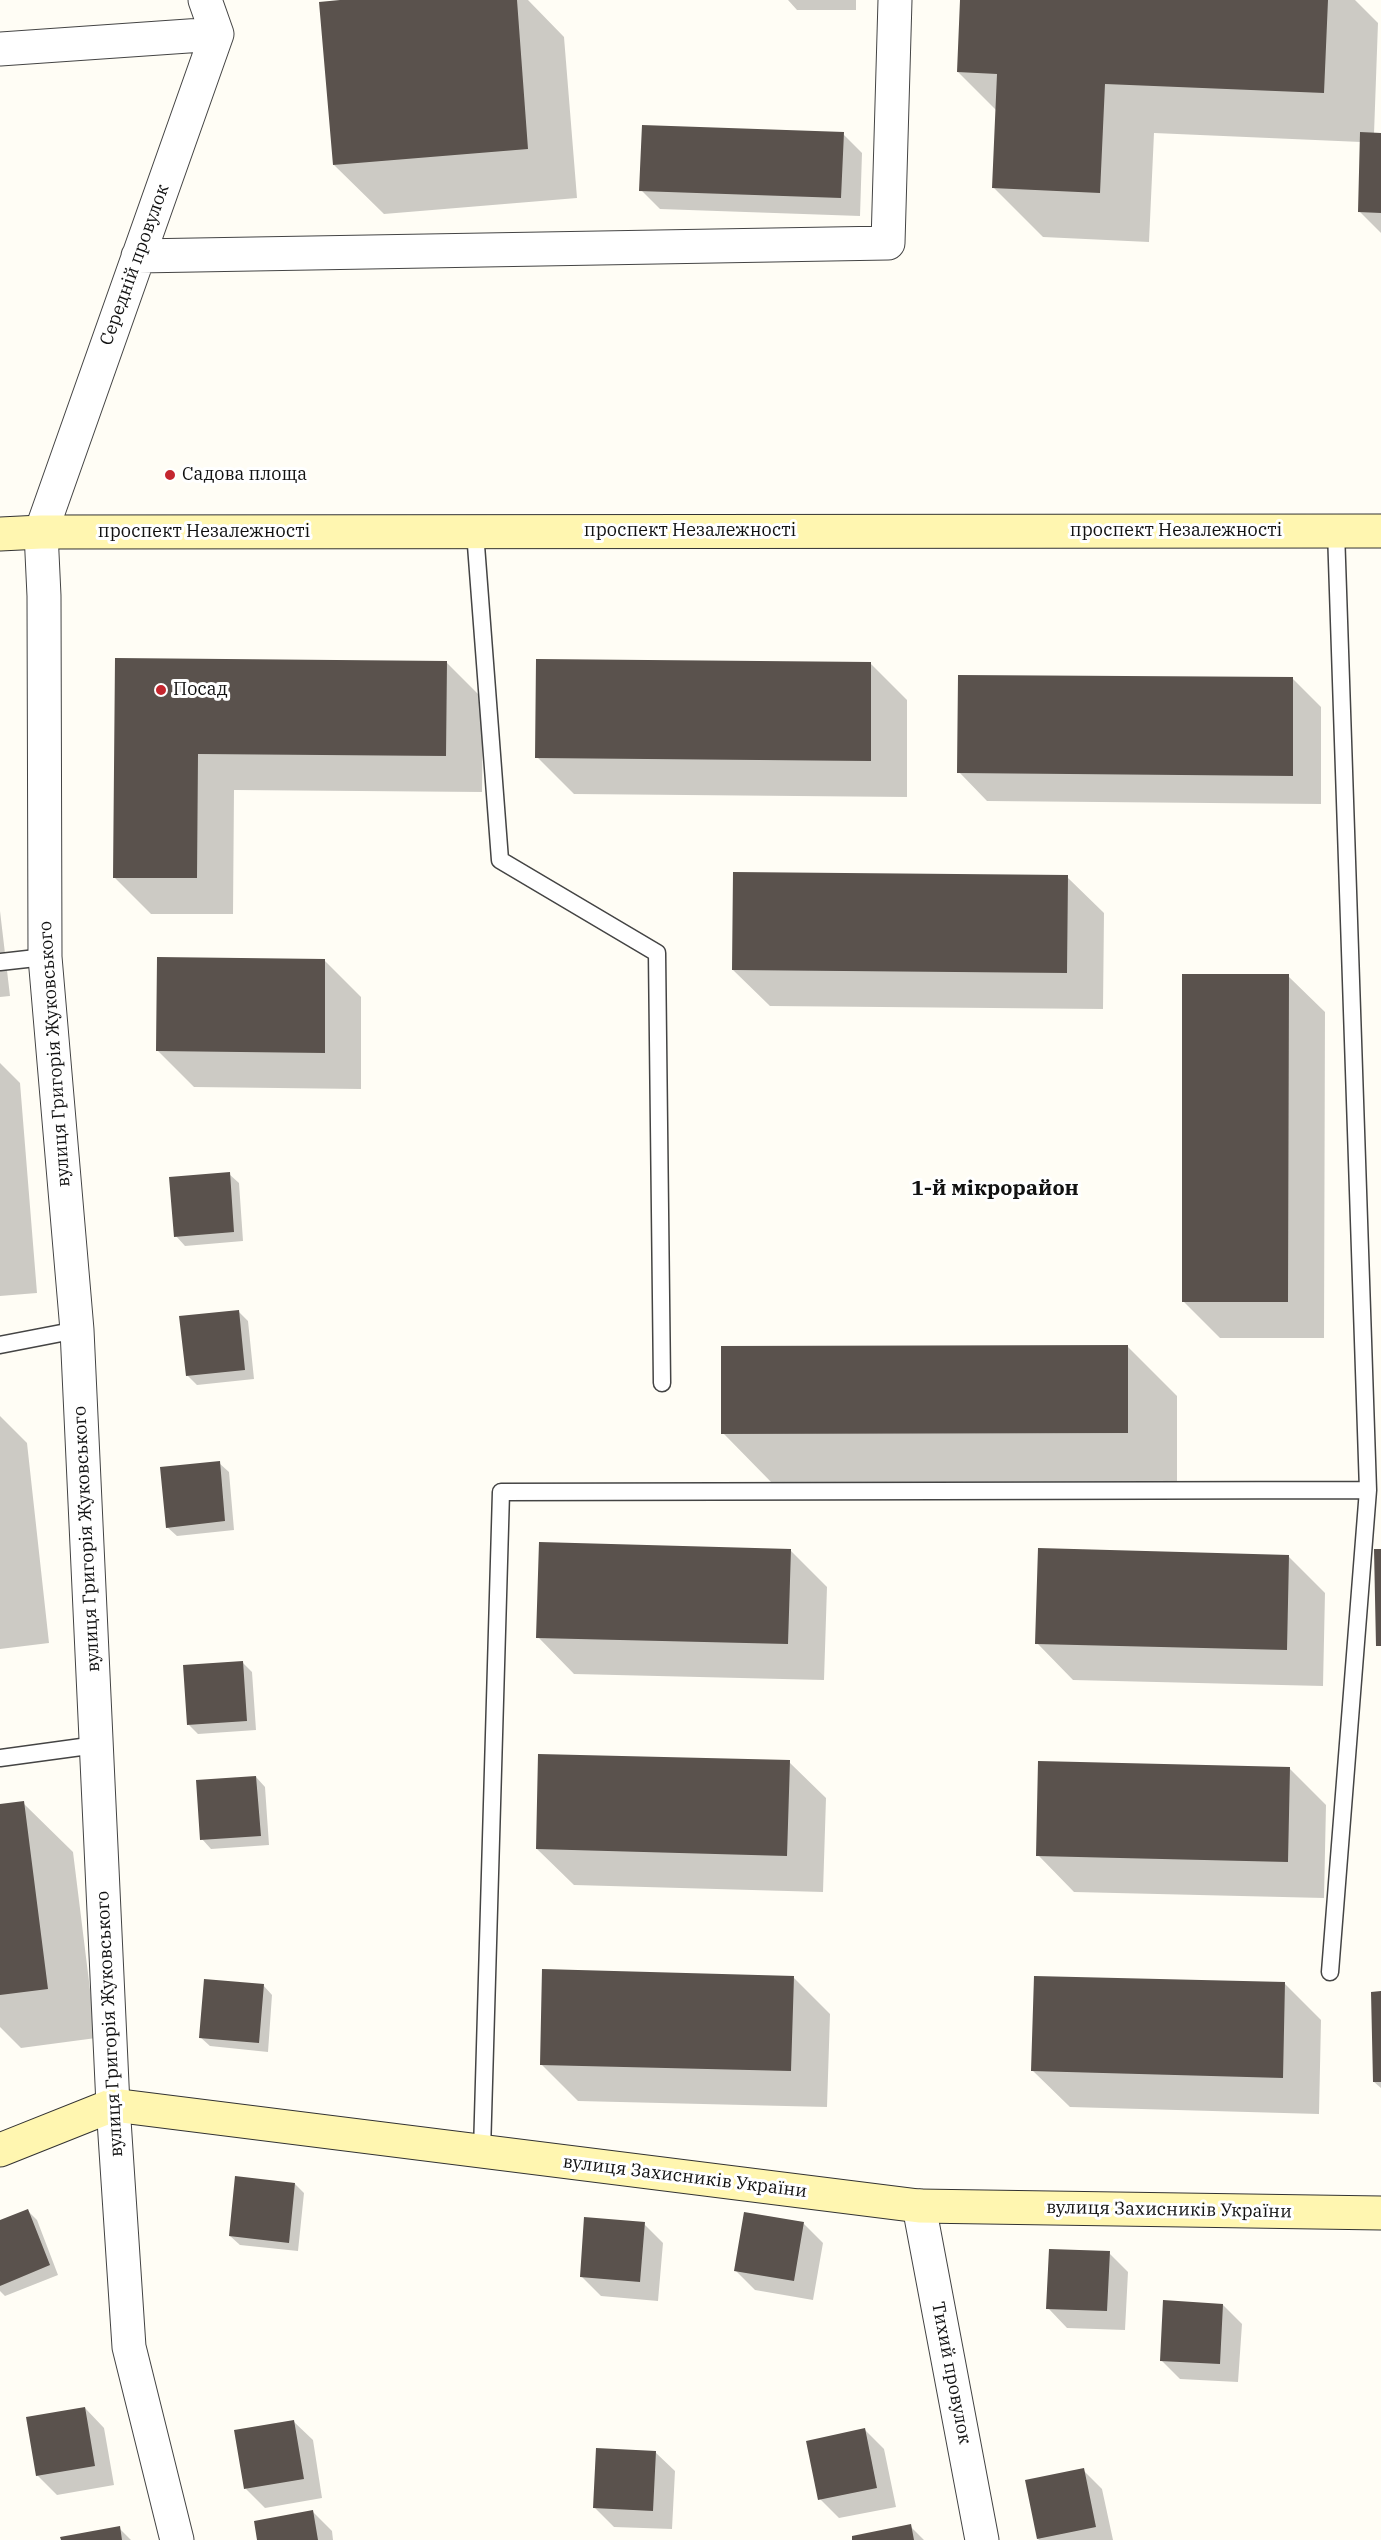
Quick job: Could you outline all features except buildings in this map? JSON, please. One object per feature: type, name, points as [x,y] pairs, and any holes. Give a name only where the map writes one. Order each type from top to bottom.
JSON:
[{"type":"street","points":[[0,49],[217,34],[205,0]]},
{"type":"street","points":[[138,256],[888,243],[895,0]]},
{"type":"street","name":"Середній провулок","points":[[41,531],[217,34]]},
{"type":"street","name":"проспект Незалежності","points":[[0,534],[41,531],[1381,531]]},
{"type":"street","name":"вулиця Григорія Жуковського","points":[[41,531],[44,596],[45,957],[77,1330],[113,2105],[129,2347],[177,2540]]},
{"type":"street","name":"вулиця Захисників України","points":[[0,2150],[113,2105],[920,2206],[1381,2213]]},
{"type":"street","name":"Тихий провулок","points":[[920,2206],[982,2540]]},
{"type":"lane","points":[[1330,1972],[1368,1490],[1336,531]]},
{"type":"lane","points":[[475,532],[500,860],[657,953],[662,1383]]},
{"type":"lane","points":[[0,962],[45,957]]},
{"type":"lane","points":[[0,1345],[77,1330]]},
{"type":"lane","points":[[482,2151],[501,1492],[1368,1490]]},
{"type":"lane","points":[[0,1758],[96,1745]]},
{"type":"place","name":"Садова площа","points":[[170,475]]},
{"type":"place","name":"Посад","points":[[161,690]]},
{"type":"district","name":"1-й мікрорайон","points":[[995,1189]]}]
